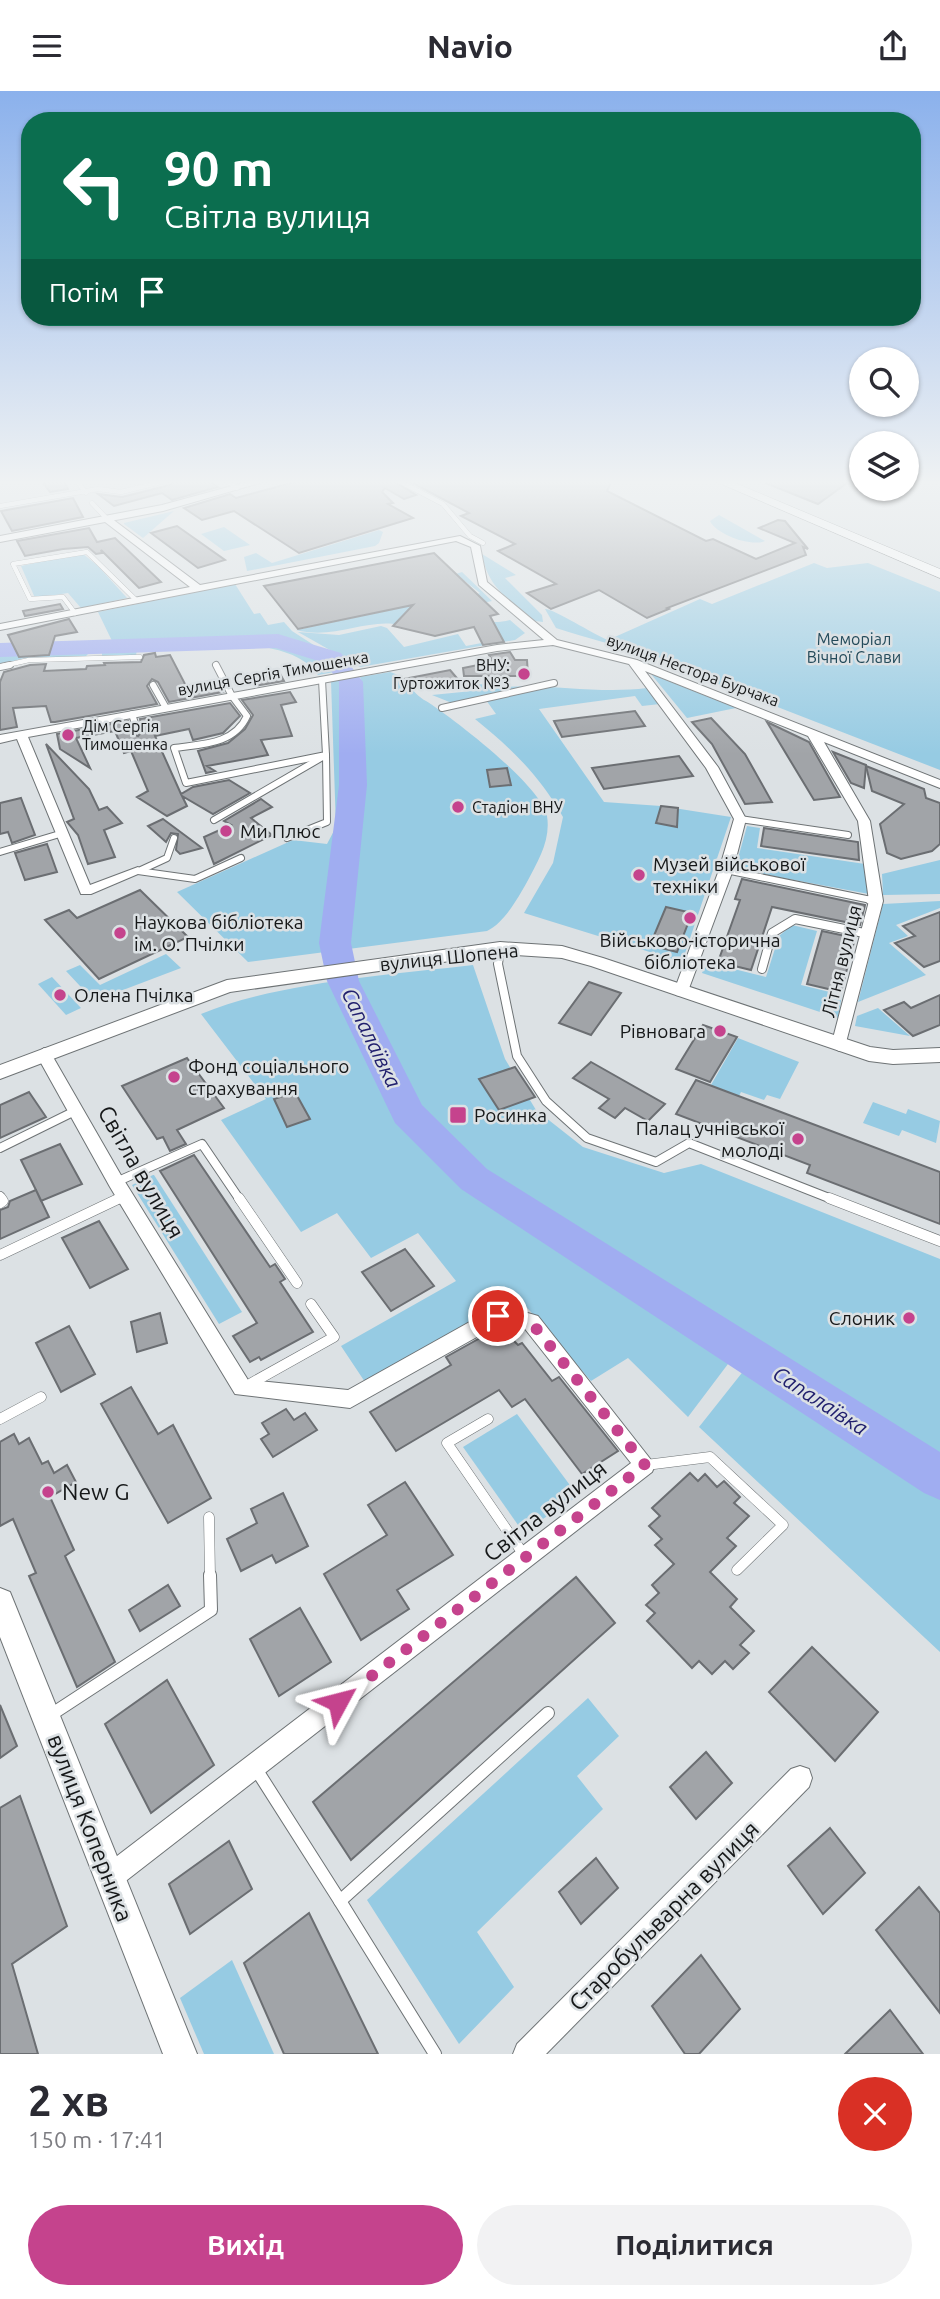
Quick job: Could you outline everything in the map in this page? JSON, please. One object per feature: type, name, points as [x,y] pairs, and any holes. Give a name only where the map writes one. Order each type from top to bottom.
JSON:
[{"type":"street","points":[[176,572],[196,587]]},
{"type":"street","points":[[0,627],[274,572]]},
{"type":"street","name":"вулиця Нестора Бурчака","points":[[481,572],[482,583],[553,642],[633,662],[940,784]]},
{"type":"street","name":"вулиця Сергія Тимошенка","points":[[0,739],[498,648],[553,642]]},
{"type":"street","points":[[633,662],[712,767],[740,819],[726,870],[681,991]]},
{"type":"street","name":"Літня вулиця","points":[[813,732],[864,821],[876,901],[839,1046]]},
{"type":"street","points":[[21,735],[86,891],[138,871]]},
{"type":"street","name":"вулиця Шопена","points":[[0,1073],[186,999],[227,986],[500,948],[562,952],[839,1046],[893,1057],[940,1055]]},
{"type":"street","name":"Світла вулиця","points":[[44,1054],[120,1189],[242,1388]]},
{"type":"street","points":[[242,1388],[350,1399],[498,1316],[531,1322],[645,1465]]},
{"type":"street","name":"Світла вулиця","points":[[109,1878],[645,1465]]},
{"type":"street","name":"вулиця Коперника","points":[[0,1602],[180,2054]]},
{"type":"street","name":"Старобульварна вулиця","points":[[527,2054],[800,1777]]},
{"type":"lane","points":[[16,572],[30,599],[35,601],[64,597],[75,613]]},
{"type":"lane","points":[[107,572],[136,600]]},
{"type":"lane","points":[[0,667],[29,660],[140,657]]},
{"type":"lane","points":[[216,664],[232,696],[247,716],[245,725],[230,738],[174,748],[186,783],[326,755]]},
{"type":"lane","points":[[287,838],[327,823],[328,678]]},
{"type":"lane","points":[[442,708],[554,683]]},
{"type":"lane","points":[[153,685],[166,708]]},
{"type":"lane","points":[[132,714],[137,730]]},
{"type":"lane","points":[[214,820],[326,755]]},
{"type":"lane","points":[[740,819],[848,835]]},
{"type":"lane","points":[[0,852],[63,834]]},
{"type":"lane","points":[[138,871],[167,858],[174,838]]},
{"type":"lane","points":[[138,871],[195,879],[241,858]]},
{"type":"lane","points":[[726,870],[876,901]]},
{"type":"lane","points":[[762,968],[772,933],[795,919],[869,934]]},
{"type":"lane","points":[[500,948],[498,964],[517,1056],[546,1101],[587,1138],[656,1162],[689,1143],[940,1241]]},
{"type":"lane","points":[[0,1148],[77,1110]]},
{"type":"lane","points":[[0,1255],[202,1144],[297,1283]]},
{"type":"lane","points":[[0,1196],[3,1201],[0,1203]]},
{"type":"lane","points":[[242,1388],[334,1337],[311,1304]]},
{"type":"lane","points":[[0,1419],[41,1397]]},
{"type":"lane","points":[[488,1419],[447,1443],[526,1557]]},
{"type":"lane","points":[[645,1465],[710,1457],[783,1525],[737,1570]]},
{"type":"lane","points":[[46,1717],[211,1610],[209,1517]]},
{"type":"lane","points":[[340,1901],[548,1713]]},
{"type":"lane","points":[[254,1766],[435,2054]]},
{"type":"green space","points":[[23,572],[103,572],[127,598],[81,608],[68,593],[35,598]]},
{"type":"green space","points":[[462,572],[492,601],[468,606],[473,611],[491,622],[510,620],[525,633],[515,640],[360,667],[298,632],[339,635],[381,626],[387,628],[404,647],[458,634],[466,646],[502,639],[497,630],[483,631],[458,601],[480,593],[456,574]]},
{"type":"green space","points":[[487,572],[511,572],[516,575],[505,578],[542,615],[543,622],[535,621],[509,600]]},
{"type":"green space","name":"Меморіал Вічної Слави","points":[[793,572],[889,572],[940,592],[940,770],[687,672],[690,669],[650,654],[647,656],[556,628],[545,609],[608,640],[700,599],[712,604]]},
{"type":"green space","points":[[235,584],[254,614],[260,613],[268,625],[284,622],[292,631],[351,669],[318,675],[304,661],[284,652],[235,644],[137,648],[136,656],[102,656],[102,653],[88,654],[85,657],[24,658],[0,665],[0,646],[113,643],[98,612]]},
{"type":"green space","points":[[419,604],[399,625],[375,624],[324,632],[296,630]]},
{"type":"green space","points":[[390,672],[400,677],[421,698],[493,753],[529,787],[547,816],[543,850],[510,909],[487,931],[248,962],[177,892],[293,840],[327,844],[336,827],[331,681],[361,680],[360,677]]},
{"type":"green space","points":[[651,674],[736,708],[687,718]]},
{"type":"green space","name":"Музей військової техніки","points":[[505,681],[505,687],[612,690],[647,688],[660,704],[642,706],[635,696],[539,709],[604,802],[661,806],[731,817],[682,962],[524,913],[553,863],[563,817],[524,763],[475,719],[496,714],[486,700],[457,705],[432,695],[472,691],[469,686]]},
{"type":"green space","points":[[747,826],[760,828],[757,848],[865,864],[869,894],[735,869]]},
{"type":"green space","points":[[940,860],[940,894],[883,895],[882,874]]},
{"type":"green space","points":[[940,901],[940,908],[896,925],[908,936],[889,943],[926,975],[858,1002],[883,904]]},
{"type":"green space","points":[[792,925],[817,931],[801,985],[842,995],[838,1018],[702,973],[706,962],[766,977],[779,936]]},
{"type":"green space","points":[[166,954],[181,968],[94,1001],[66,971],[80,965],[100,985]]},
{"type":"green space","points":[[473,965],[505,1059],[536,1110],[583,1147],[664,1173],[701,1164],[940,1259],[940,1652],[699,1427],[745,1369],[731,1360],[688,1417],[628,1358],[591,1381],[516,1295],[365,1382],[341,1346],[456,1281],[418,1233],[371,1258],[337,1213],[301,1232],[221,1120],[266,1099],[201,1014],[232,1003],[299,987]]},
{"type":"green space","points":[[52,977],[81,1008],[66,1015],[38,984]]},
{"type":"green space","points":[[878,1008],[910,1036],[855,1026],[857,1016]]},
{"type":"green space","points":[[738,1038],[799,1062],[780,1099],[767,1095],[764,1100],[741,1092],[739,1096],[711,1085]]},
{"type":"green space","points":[[873,1102],[906,1114],[908,1109],[940,1121],[936,1143],[902,1130],[899,1136],[863,1123]]},
{"type":"green space","points":[[154,1175],[242,1312],[219,1324],[132,1185]]},
{"type":"green space","points":[[517,1414],[578,1496],[523,1532],[463,1447]]},
{"type":"green space","points":[[588,1698],[619,1736],[577,1776],[603,1809],[477,1932],[514,1987],[459,2044],[367,1900]]},
{"type":"green space","points":[[232,1960],[274,2054],[204,2054],[180,1998]]},
{"type":"building","points":[[123,572],[150,572],[161,582],[139,588]]},
{"type":"building","points":[[338,572],[454,572],[498,614],[490,616],[504,642],[483,645],[474,627],[435,636],[393,626],[413,605],[298,629],[264,586]]},
{"type":"building","points":[[534,572],[762,572],[647,618],[599,590],[551,609],[527,593],[556,584]]},
{"type":"building","points":[[60,604],[63,609],[25,616],[23,611]]},
{"type":"building","points":[[69,619],[77,632],[55,636],[49,655],[19,657],[8,635]]},
{"type":"building","points":[[510,652],[515,660],[527,660],[528,676],[464,676],[463,668],[493,662],[489,655]]},
{"type":"building","points":[[155,653],[156,657],[170,655],[186,686],[217,680],[223,692],[169,702],[158,682],[152,679],[147,686],[157,704],[55,722],[51,722],[46,706],[13,708],[17,727],[0,730],[0,682],[4,672],[46,664],[44,671],[86,669],[87,666],[105,665],[104,663],[141,662],[144,655]]},
{"type":"building","points":[[278,670],[284,681],[255,686],[249,676]]},
{"type":"building","points":[[450,670],[461,683],[439,688],[404,679]]},
{"type":"building","points":[[290,692],[296,702],[281,705],[292,736],[261,740],[268,755],[207,766],[215,771],[206,773],[198,751],[228,743],[245,729],[253,715],[242,700]]},
{"type":"building","points":[[230,703],[240,716],[223,733],[193,740],[189,729],[155,736],[181,794],[193,787],[229,780],[250,793],[213,814],[182,796],[187,806],[167,816],[137,797],[148,791],[131,751],[124,753],[115,731],[76,738],[90,768],[60,749],[57,734],[128,721],[133,734],[138,736],[143,731],[140,719]]},
{"type":"building","points":[[635,711],[645,726],[562,737],[554,721]]},
{"type":"building","points":[[711,718],[745,754],[772,802],[745,804],[712,744],[692,722]]},
{"type":"building","points":[[767,722],[809,742],[840,797],[814,800]]},
{"type":"building","points":[[46,744],[89,789],[99,810],[107,807],[122,823],[104,830],[115,857],[88,864],[78,835],[67,822],[74,819]]},
{"type":"building","points":[[833,752],[866,765],[864,788],[851,783]]},
{"type":"building","points":[[679,756],[693,776],[604,789],[592,768]]},
{"type":"building","points":[[866,766],[924,789],[926,798],[940,803],[940,844],[932,851],[901,859],[887,853],[880,824],[904,804],[872,791]]},
{"type":"building","points":[[507,768],[511,785],[490,787],[487,770]]},
{"type":"building","points":[[21,798],[35,835],[12,843],[8,832],[0,834],[0,803]]},
{"type":"building","points":[[261,799],[272,807],[251,818],[272,835],[214,864],[204,837],[231,825],[224,821]]},
{"type":"building","points":[[661,806],[678,808],[677,827],[656,823]]},
{"type":"building","points":[[163,819],[202,848],[180,854],[176,850],[178,834],[171,833],[166,842],[148,826]]},
{"type":"building","points":[[764,828],[858,842],[859,860],[761,846]]},
{"type":"building","points":[[47,844],[57,872],[25,880],[15,853]]},
{"type":"building","points":[[742,879],[865,905],[860,925],[772,907],[751,970],[718,962],[740,900],[735,899]]},
{"type":"building","name":"Наукова бібліотека ім. О. Пчілки","points":[[140,890],[188,937],[99,979],[45,920],[69,910],[77,918]]},
{"type":"building","points":[[666,907],[692,913],[677,952],[650,945]]},
{"type":"building","points":[[940,912],[940,961],[924,967],[895,943],[915,936],[903,926]]},
{"type":"building","points":[[822,931],[855,938],[841,992],[807,984]]},
{"type":"building","points":[[589,982],[621,993],[591,1035],[559,1023]]},
{"type":"building","points":[[940,995],[940,1025],[913,1036],[884,1010],[904,1002],[911,1008]]},
{"type":"building","points":[[703,1025],[737,1037],[710,1082],[676,1069]]},
{"type":"building","points":[[187,1058],[224,1108],[177,1130],[186,1144],[170,1151],[163,1137],[157,1139],[122,1086]]},
{"type":"building","points":[[591,1062],[665,1104],[648,1121],[625,1108],[615,1118],[599,1108],[609,1099],[573,1078]]},
{"type":"building","name":"Росинка","points":[[515,1067],[535,1097],[499,1110],[479,1079]]},
{"type":"building","name":"Палац учнівської молоді","points":[[696,1080],[940,1172],[940,1224],[807,1173],[810,1165],[676,1114]]},
{"type":"building","points":[[29,1092],[46,1117],[0,1138],[0,1105]]},
{"type":"building","points":[[295,1092],[310,1119],[287,1127],[274,1099]]},
{"type":"building","points":[[60,1144],[82,1184],[41,1201],[49,1217],[0,1239],[0,1210],[8,1207],[10,1201],[36,1190],[21,1160]]},
{"type":"building","points":[[194,1155],[270,1267],[275,1264],[285,1279],[280,1282],[313,1332],[261,1360],[259,1357],[250,1362],[233,1336],[257,1323],[160,1171]]},
{"type":"building","points":[[99,1221],[128,1269],[90,1288],[62,1238]]},
{"type":"building","points":[[405,1249],[434,1286],[391,1311],[362,1272]]},
{"type":"building","points":[[160,1313],[167,1343],[137,1352],[131,1322]]},
{"type":"building","points":[[69,1326],[95,1374],[61,1392],[36,1343]]},
{"type":"building","points":[[500,1327],[518,1345],[522,1343],[552,1381],[559,1377],[618,1451],[582,1474],[525,1399],[512,1407],[499,1390],[396,1451],[370,1412],[451,1365],[446,1357]]},
{"type":"building","points":[[131,1387],[158,1434],[173,1425],[211,1498],[168,1523],[101,1404]]},
{"type":"building","points":[[286,1409],[294,1420],[305,1413],[317,1430],[273,1457],[261,1439],[269,1434],[262,1423]]},
{"type":"building","points":[[14,1434],[19,1444],[29,1438],[42,1464],[48,1461],[54,1473],[67,1465],[76,1482],[50,1497],[74,1550],[65,1556],[115,1662],[77,1687],[29,1576],[36,1573],[13,1519],[0,1526],[0,1442]]},
{"type":"building","points":[[690,1473],[698,1481],[705,1474],[717,1487],[724,1481],[740,1497],[734,1503],[749,1516],[727,1538],[736,1546],[710,1572],[737,1599],[730,1607],[754,1631],[740,1645],[749,1653],[733,1669],[725,1661],[712,1674],[699,1661],[692,1668],[647,1621],[655,1613],[646,1605],[659,1593],[652,1585],[674,1564],[655,1545],[662,1539],[649,1526],[660,1516],[652,1508]]},
{"type":"building","points":[[405,1482],[453,1555],[397,1590],[409,1609],[361,1640],[324,1574],[387,1535],[368,1505]]},
{"type":"building","points":[[283,1493],[308,1546],[276,1563],[272,1555],[241,1571],[227,1539],[257,1523],[251,1509]]},
{"type":"building","points":[[576,1577],[615,1623],[351,1860],[313,1802]]},
{"type":"building","points":[[168,1585],[180,1606],[140,1631],[129,1610]]},
{"type":"building","points":[[300,1608],[331,1662],[279,1696],[250,1639]]},
{"type":"building","points":[[812,1647],[878,1712],[835,1761],[769,1692]]},
{"type":"building","points":[[167,1680],[214,1765],[151,1813],[105,1724]]},
{"type":"building","points":[[0,1705],[17,1746],[0,1758]]},
{"type":"building","points":[[706,1752],[732,1783],[696,1819],[670,1787]]},
{"type":"building","points":[[20,1796],[67,1926],[12,1964],[38,2054],[0,2054],[0,1808]]},
{"type":"building","points":[[830,1828],[865,1873],[823,1914],[788,1866]]},
{"type":"building","points":[[229,1841],[252,1889],[190,1934],[169,1884]]},
{"type":"building","points":[[596,1858],[618,1888],[581,1924],[559,1892]]},
{"type":"building","points":[[919,1887],[940,1913],[940,2013],[876,1930]]},
{"type":"building","points":[[309,1913],[378,2054],[284,2054],[244,1963]]},
{"type":"building","points":[[701,1955],[740,2009],[699,2054],[685,2054],[652,2006]]},
{"type":"building","points":[[890,2010],[923,2054],[845,2054]]},
{"type":"waterway","name":"Сапалаївка","points":[[0,650],[278,641],[333,658],[351,682],[353,785],[335,943],[343,981],[408,1114],[474,1179],[940,1478]]},
{"type":"place","name":"ВНУ: Гуртожиток №3","points":[[524,674]]},
{"type":"place","name":"Дім Сергія Тимошенка","points":[[68,735]]},
{"type":"place","name":"Стадіон ВНУ","points":[[458,807]]},
{"type":"place","name":"Ми Плюс","points":[[226,831]]},
{"type":"place","name":"Музей військової техніки","points":[[639,875]]},
{"type":"place","name":"Військово-історична бібліотека","points":[[690,918]]},
{"type":"place","name":"Наукова бібліотека ім. О. Пчілки","points":[[120,933]]},
{"type":"place","name":"Олена Пчілка","points":[[60,995]]},
{"type":"place","name":"Рівновага","points":[[720,1031]]},
{"type":"place","name":"Фонд соціального страхування","points":[[174,1077]]},
{"type":"place","name":"Росинка","points":[[458,1115]]},
{"type":"place","name":"Палац учнівської молоді","points":[[798,1139]]},
{"type":"place","name":"Слоник","points":[[909,1318]]},
{"type":"place","name":"New G","points":[[48,1492]]},
{"type":"route","points":[[338,1702],[645,1465],[531,1322],[498,1316]]}]
